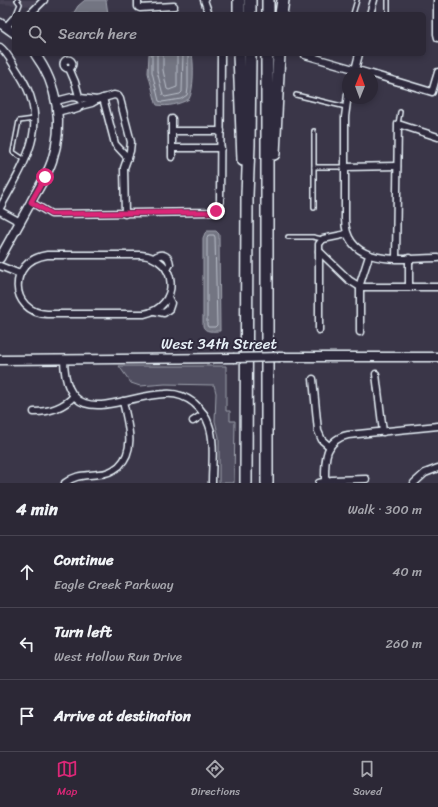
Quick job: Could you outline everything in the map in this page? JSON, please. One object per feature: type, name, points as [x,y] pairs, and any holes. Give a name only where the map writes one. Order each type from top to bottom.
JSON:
[{"type":"highway","points":[[239,0],[239,12]]},
{"type":"highway","points":[[250,0],[250,12]]},
{"type":"highway","points":[[268,0],[268,12]]},
{"type":"highway","points":[[281,12],[283,0]]},
{"type":"highway","points":[[239,56],[242,145],[247,195]]},
{"type":"highway","points":[[246,483],[247,195],[250,56]]},
{"type":"highway","points":[[267,483],[268,56]]},
{"type":"highway","points":[[268,318],[273,230],[274,163],[279,56]]},
{"type":"street","points":[[32,12],[44,0]]},
{"type":"street","points":[[138,0],[139,7],[174,6]]},
{"type":"street","points":[[157,0],[157,7]]},
{"type":"street","points":[[204,0],[208,12]]},
{"type":"street","points":[[371,12],[374,0]]},
{"type":"street","points":[[437,0],[436,34],[438,38]]},
{"type":"street","points":[[12,19],[3,25],[12,32]]},
{"type":"street","points":[[0,47],[7,53],[27,86],[34,119],[31,147],[26,160],[0,208]]},
{"type":"street","points":[[0,258],[52,160],[57,139],[58,112],[56,100],[47,74],[36,56]]},
{"type":"street","points":[[30,203],[51,214],[213,212],[218,209],[220,204],[221,56]]},
{"type":"street","points":[[309,56],[343,68]]},
{"type":"street","points":[[356,68],[359,56]]},
{"type":"street","points":[[69,68],[82,105]]},
{"type":"street","points":[[378,76],[432,92],[438,72]]},
{"type":"street","points":[[58,112],[92,103],[114,95],[118,96],[131,142],[131,149],[124,171],[125,214]]},
{"type":"street","points":[[56,100],[72,98],[100,99]]},
{"type":"street","points":[[100,99],[115,144],[128,158]]},
{"type":"street","points":[[346,104],[345,219],[347,234],[356,248],[369,256],[380,258],[438,258]]},
{"type":"street","points":[[172,119],[172,157]]},
{"type":"street","points":[[396,258],[398,124],[438,137]]},
{"type":"street","points":[[172,131],[221,131]]},
{"type":"street","points":[[172,148],[221,148]]},
{"type":"street","points":[[345,167],[397,166]]},
{"type":"street","points":[[0,211],[20,222]]},
{"type":"street","points":[[319,330],[319,244],[323,239],[347,234]]},
{"type":"street","points":[[319,251],[349,280],[360,287],[438,287]]},
{"type":"street","points":[[47,255],[143,255],[154,258],[164,265],[169,275],[171,284],[168,297],[164,304],[155,311],[144,314],[47,314],[38,313],[27,306],[20,296],[18,285],[20,274],[24,266],[30,261],[47,255]]},
{"type":"street","points":[[360,332],[360,287],[369,256]]},
{"type":"street","points":[[409,258],[409,287]]},
{"type":"street","points":[[0,266],[20,274]]},
{"type":"street","name":"West 34th Street","points":[[0,360],[438,357]]},
{"type":"street","points":[[64,359],[65,381],[68,387],[74,396],[93,405],[105,405],[157,394],[172,394],[183,397],[200,408],[209,424],[212,436],[212,483]]},
{"type":"street","points":[[376,374],[382,432]]},
{"type":"street","points":[[313,379],[318,431],[322,440],[330,447]]},
{"type":"street","points":[[34,412],[56,409],[68,402],[74,396]]},
{"type":"street","points":[[64,483],[81,475],[98,475],[109,472],[123,461],[128,451],[130,442],[123,401]]},
{"type":"street","points":[[193,422],[204,414]]},
{"type":"street","points":[[366,479],[332,480],[323,482],[326,459],[330,447],[337,440],[343,436],[438,426]]},
{"type":"street","points":[[414,483],[424,474],[438,468]]},
{"type":"lane","points":[[17,0],[20,4]]},
{"type":"lane","points":[[17,12],[20,4],[24,0]]},
{"type":"lane","points":[[354,12],[357,0]]},
{"type":"lane","points":[[388,0],[388,12]]},
{"type":"lane","points":[[296,96],[346,107]]},
{"type":"lane","points":[[398,124],[400,112]]},
{"type":"lane","points":[[26,160],[13,152],[19,121],[34,119]]},
{"type":"lane","points":[[314,131],[314,208]]},
{"type":"lane","points":[[314,167],[345,167]]},
{"type":"lane","points":[[288,237],[313,237],[323,239]]},
{"type":"shaded area","points":[[0,0],[39,0],[34,6],[0,4]]},
{"type":"shaded area","points":[[119,366],[226,366],[226,411],[230,411],[230,421],[235,421],[234,483],[219,483],[219,437],[215,421],[216,393],[214,385],[165,384],[140,386],[131,383]]},
{"type":"water","points":[[85,0],[106,0],[108,12],[74,12],[78,6]]},
{"type":"water","points":[[149,56],[192,56],[193,77],[192,90],[189,99],[174,105],[157,105],[148,73]]},
{"type":"water","points":[[207,231],[216,231],[219,234],[220,331],[208,331],[203,326],[203,238]]},
{"type":"route","points":[[45,177],[31,202],[51,214],[216,211]]}]
